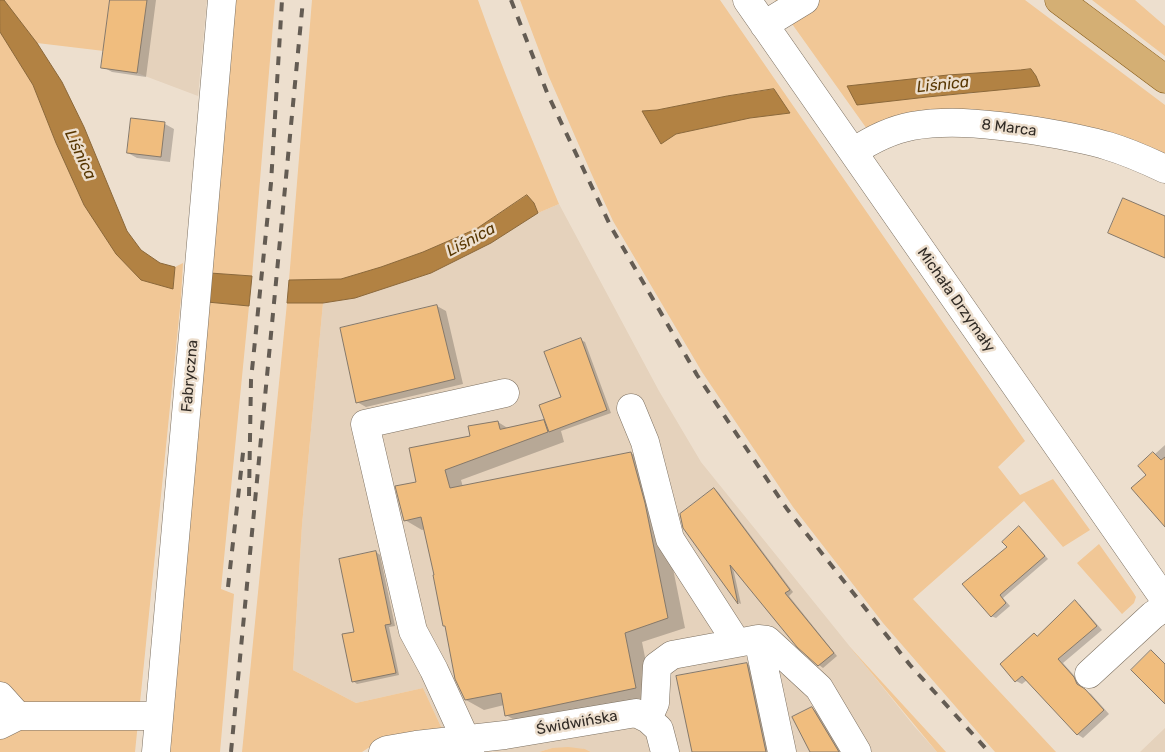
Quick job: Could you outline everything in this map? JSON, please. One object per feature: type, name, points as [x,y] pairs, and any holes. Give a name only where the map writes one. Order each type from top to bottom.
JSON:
[{"type":"main road","points":[[1059,0],[1165,79]]},
{"type":"street","name":"Fabryczna","points":[[156,752],[222,0]]},
{"type":"street","name":"Michała Drzymały","points":[[747,0],[1165,599]]},
{"type":"street","points":[[764,25],[805,0]]},
{"type":"street","name":"8 Marca","points":[[853,152],[869,141],[911,126],[976,124],[1020,128],[1087,140],[1144,159],[1165,169]]},
{"type":"street","points":[[468,746],[434,670],[413,631],[365,424],[505,392]]},
{"type":"street","points":[[631,408],[645,442],[670,540],[748,641],[782,752]]},
{"type":"street","points":[[1089,674],[1153,615],[1165,607]]},
{"type":"street","points":[[665,752],[659,729],[648,719],[655,704],[657,666],[672,655],[748,641],[767,640],[819,688],[857,752]]},
{"type":"street","points":[[6,712],[159,716]]},
{"type":"street","name":"Świdwińska","points":[[383,752],[416,745],[468,746],[505,735],[636,713],[648,719]]},
{"type":"shaded area","points":[[4,0],[110,0],[104,51],[37,43]]},
{"type":"shaded area","points":[[110,0],[207,0],[198,96],[137,73]]},
{"type":"shaded area","points":[[235,0],[275,0],[252,276],[210,273]]},
{"type":"shaded area","points":[[312,0],[478,0],[559,204],[538,213],[534,203],[527,195],[476,229],[423,252],[381,267],[341,279],[289,280]]},
{"type":"shaded area","points":[[520,0],[720,0],[1025,441],[998,467],[1020,495],[1053,479],[1090,530],[1063,547],[1024,501],[913,599],[1056,752],[995,752],[883,623],[793,507],[702,372],[613,221],[549,77]],"holes":[[[774,89],[789,113],[750,118],[676,134],[661,144],[642,111]]]},
{"type":"shaded area","points":[[775,0],[1025,0],[1165,105],[1165,158],[1147,151],[867,129]],"holes":[[[1031,69],[976,93],[927,97],[1020,70]]]},
{"type":"shaded area","points":[[1092,0],[1135,0],[1165,26],[1165,56]]},
{"type":"shaded area","points":[[0,32],[33,85],[56,143],[84,205],[173,289],[175,267],[183,263],[135,752],[0,752]]},
{"type":"shaded area","points":[[559,204],[659,391],[701,462],[937,752],[591,752],[585,749],[552,748],[539,752],[453,752],[423,688],[356,703],[293,670],[302,525],[323,303],[355,298],[431,273],[491,243],[538,213]]},
{"type":"shaded area","points":[[207,302],[249,306],[221,589],[234,594],[220,752],[167,752]]},
{"type":"shaded area","points":[[287,303],[323,303],[302,525],[293,670],[356,703],[423,688],[443,731],[376,743],[362,752],[242,752]]},
{"type":"shaded area","points":[[1099,544],[1136,597],[1134,603],[1122,614],[1077,563]]},
{"type":"shaded area","points":[[849,646],[937,742],[946,752],[937,752]]},
{"type":"shaded area","points":[[1165,728],[1165,752],[1140,752]]},
{"type":"shaded area","points":[[552,748],[585,749],[591,752],[539,752]]},
{"type":"water","name":"Liśnica","points":[[0,0],[4,0],[37,43],[62,82],[84,127],[127,231],[141,250],[160,263],[175,267],[173,289],[141,280],[116,254],[84,205],[56,143],[33,85],[0,32]]},
{"type":"water","name":"Liśnica","points":[[1031,69],[1040,86],[857,105],[847,86],[948,75]]},
{"type":"water","points":[[774,89],[790,113],[750,118],[676,134],[661,144],[642,111],[657,110]]},
{"type":"water","name":"Liśnica","points":[[527,195],[534,203],[538,213],[491,243],[431,273],[355,298],[323,303],[287,303],[289,280],[341,279],[423,252],[476,229]]},
{"type":"water","points":[[210,273],[252,276],[249,306],[207,302]]},
{"type":"building","points":[[110,0],[147,0],[137,73],[101,68]]},
{"type":"building","points":[[131,118],[165,122],[161,157],[127,153]]},
{"type":"building","points":[[1123,198],[1165,216],[1165,258],[1108,233]]},
{"type":"building","points":[[437,305],[455,379],[356,403],[340,328]]},
{"type":"building","points":[[581,338],[607,410],[549,432],[539,405],[561,397],[544,352]]},
{"type":"building","points":[[544,420],[548,432],[445,470],[450,488],[631,452],[645,503],[668,618],[625,633],[636,688],[505,716],[501,693],[465,700],[455,679],[421,517],[404,521],[395,486],[416,482],[409,448],[470,436],[468,426],[498,421],[500,429]]},
{"type":"building","points":[[1153,452],[1161,460],[1165,457],[1165,527],[1131,488],[1146,475],[1138,466]]},
{"type":"building","points":[[714,488],[790,590],[785,593],[834,653],[818,666],[797,647],[730,565],[738,604],[683,528],[680,514]]},
{"type":"building","points":[[1019,526],[1045,556],[1000,595],[1006,603],[991,617],[962,584],[1007,547],[1002,542]]},
{"type":"building","points":[[376,551],[391,624],[385,625],[396,673],[352,682],[342,634],[354,632],[339,559]]},
{"type":"building","points":[[1075,600],[1097,626],[1058,659],[1074,677],[1077,684],[1085,689],[1104,710],[1077,735],[1022,676],[1015,682],[1000,664],[1034,633],[1037,636]]},
{"type":"building","points":[[1151,650],[1165,664],[1165,704],[1131,670]]},
{"type":"building","points":[[747,663],[766,752],[692,752],[676,676]]},
{"type":"building","points":[[812,707],[839,752],[810,752],[792,717]]},
{"type":"railway","points":[[249,496],[251,380],[271,183],[282,0]]},
{"type":"railway","points":[[231,752],[303,0]]},
{"type":"railway","points":[[511,0],[548,95],[611,227],[697,375],[787,509],[910,665],[989,752]]},
{"type":"railway","points":[[228,587],[244,444]]}]
